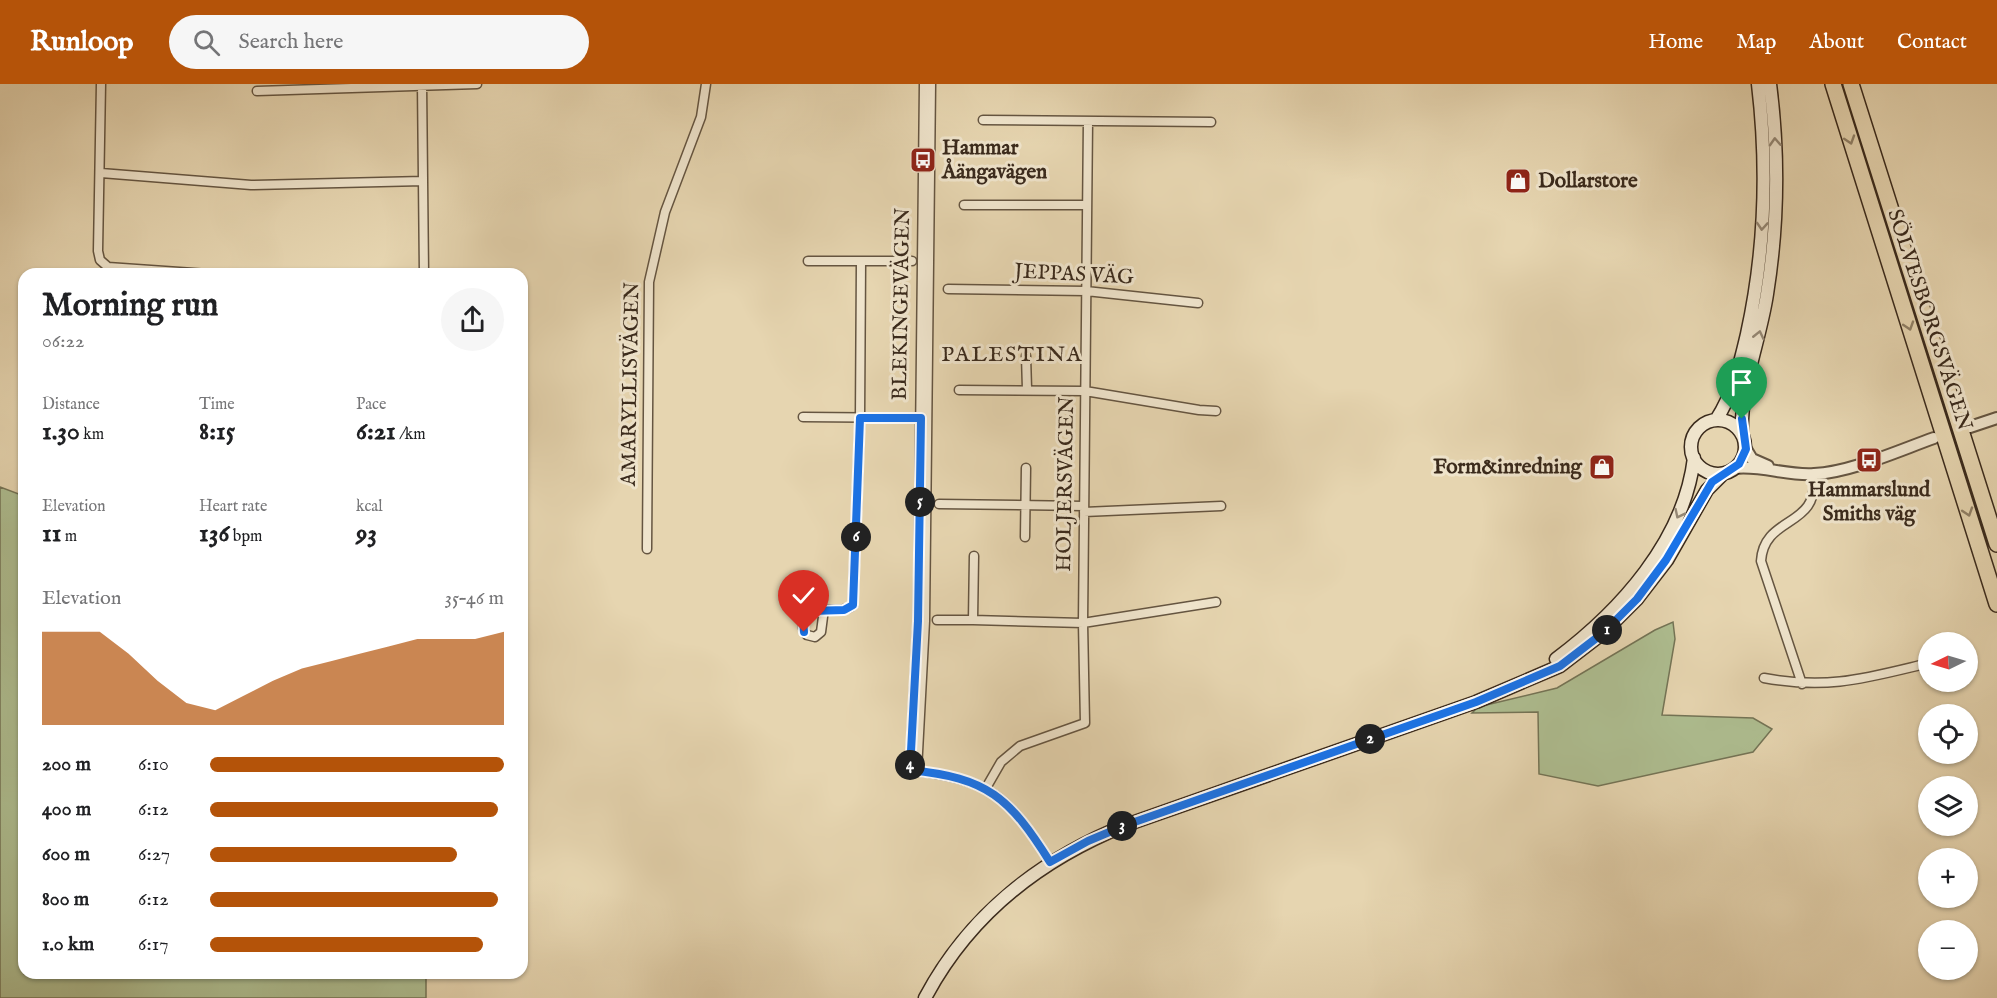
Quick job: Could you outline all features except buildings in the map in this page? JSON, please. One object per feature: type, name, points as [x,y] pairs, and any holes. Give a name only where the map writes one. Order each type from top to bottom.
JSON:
[{"type":"highway","name":"SÖLVESBORGSVÄGEN","points":[[1833,84],[1997,604]]},
{"type":"highway","name":"SÖLVESBORGSVÄGEN","points":[[1851,84],[1997,544]]},
{"type":"main road","points":[[1716,420],[1729,399],[1735,381],[1756,283],[1764,181],[1758,84]]},
{"type":"main road","points":[[925,998],[947,960],[974,927],[1005,896],[1050,862],[1088,841],[1126,825],[1503,692],[1560,666],[1620,617],[1666,560],[1707,490],[1723,474],[1735,468],[1742,460],[1746,449],[1742,434],[1744,393],[1767,295],[1775,222],[1776,144],[1770,84]]},
{"type":"main road","points":[[1503,692],[1580,641],[1622,600],[1649,565],[1675,522],[1690,484],[1694,458],[1691,447],[1695,433],[1701,425],[1716,420],[1729,422],[1742,434]]},
{"type":"main road","points":[[1694,458],[1708,472],[1723,474]]},
{"type":"street","points":[[101,84],[98,251],[100,260],[108,267],[122,268]]},
{"type":"street","points":[[257,92],[296,88],[477,84]]},
{"type":"street","name":"AMARYLLISVÄGEN","points":[[647,549],[649,282],[665,212],[701,117],[706,84]]},
{"type":"street","name":"BLEKINGEVÄGEN","points":[[924,84],[925,621],[913,770],[958,777],[986,788],[1011,808],[1027,826],[1050,862]]},
{"type":"street","name":"BLEKINGEVÄGEN","points":[[924,418],[931,84]]},
{"type":"street","points":[[422,86],[424,268]]},
{"type":"street","points":[[983,120],[1211,122]]},
{"type":"street","name":"HOLJERSVÄGEN","points":[[986,788],[1001,762],[1020,746],[1085,723],[1083,623],[1088,121]]},
{"type":"street","points":[[100,173],[251,185],[423,181]]},
{"type":"street","points":[[964,205],[1086,205]]},
{"type":"street","points":[[808,261],[912,261]]},
{"type":"street","points":[[824,609],[844,610],[853,605],[860,418],[861,262]]},
{"type":"street","name":"JEPPAS VÄG","points":[[948,289],[1086,291],[1198,303]]},
{"type":"street","points":[[1026,356],[1027,389]]},
{"type":"street","points":[[959,390],[1085,391],[1216,411]]},
{"type":"street","points":[[802,417],[924,418]]},
{"type":"street","points":[[1970,427],[1997,418]]},
{"type":"street","points":[[1735,468],[1748,467],[1813,475],[1836,471],[1934,438]]},
{"type":"street","points":[[1746,449],[1752,459],[1779,471]]},
{"type":"street","points":[[1025,537],[1026,468]]},
{"type":"street","points":[[1803,684],[1761,561],[1763,548],[1768,538],[1804,511],[1812,501],[1815,490],[1813,475]]},
{"type":"street","points":[[939,504],[1026,505],[1084,509],[1221,506]]},
{"type":"street","points":[[974,556],[974,620]]},
{"type":"street","points":[[937,620],[1083,623],[1216,602]]},
{"type":"street","points":[[1764,678],[1803,684],[1836,684],[1918,665]]},
{"type":"green space","points":[[0,487],[18,494],[18,979],[426,979],[426,998],[0,998]]},
{"type":"green space","points":[[1673,622],[1675,639],[1662,715],[1753,718],[1772,729],[1753,752],[1598,786],[1539,774],[1538,712],[1472,713],[1478,707],[1557,688],[1655,630]]},
{"type":"place","name":"Hammar Åängavägen","points":[[923,160]]},
{"type":"place","name":"Dollarstore","points":[[1518,181]]},
{"type":"place","name":"Hammarslund Smiths väg","points":[[1869,460]]},
{"type":"place","name":"Form&inredning","points":[[1602,467]]},
{"type":"district","name":"PALESTINA","points":[[1012,355]]},
{"type":"route","points":[[804,632],[803,619],[810,611],[815,609],[844,610],[853,605],[860,418],[921,418],[918,621],[910,770],[947,774],[972,781],[986,788],[1011,808],[1027,826],[1050,862],[1107,832],[1476,702],[1560,666],[1603,633],[1637,599],[1681,537],[1712,482],[1739,464],[1746,449],[1742,434],[1742,419]]}]
